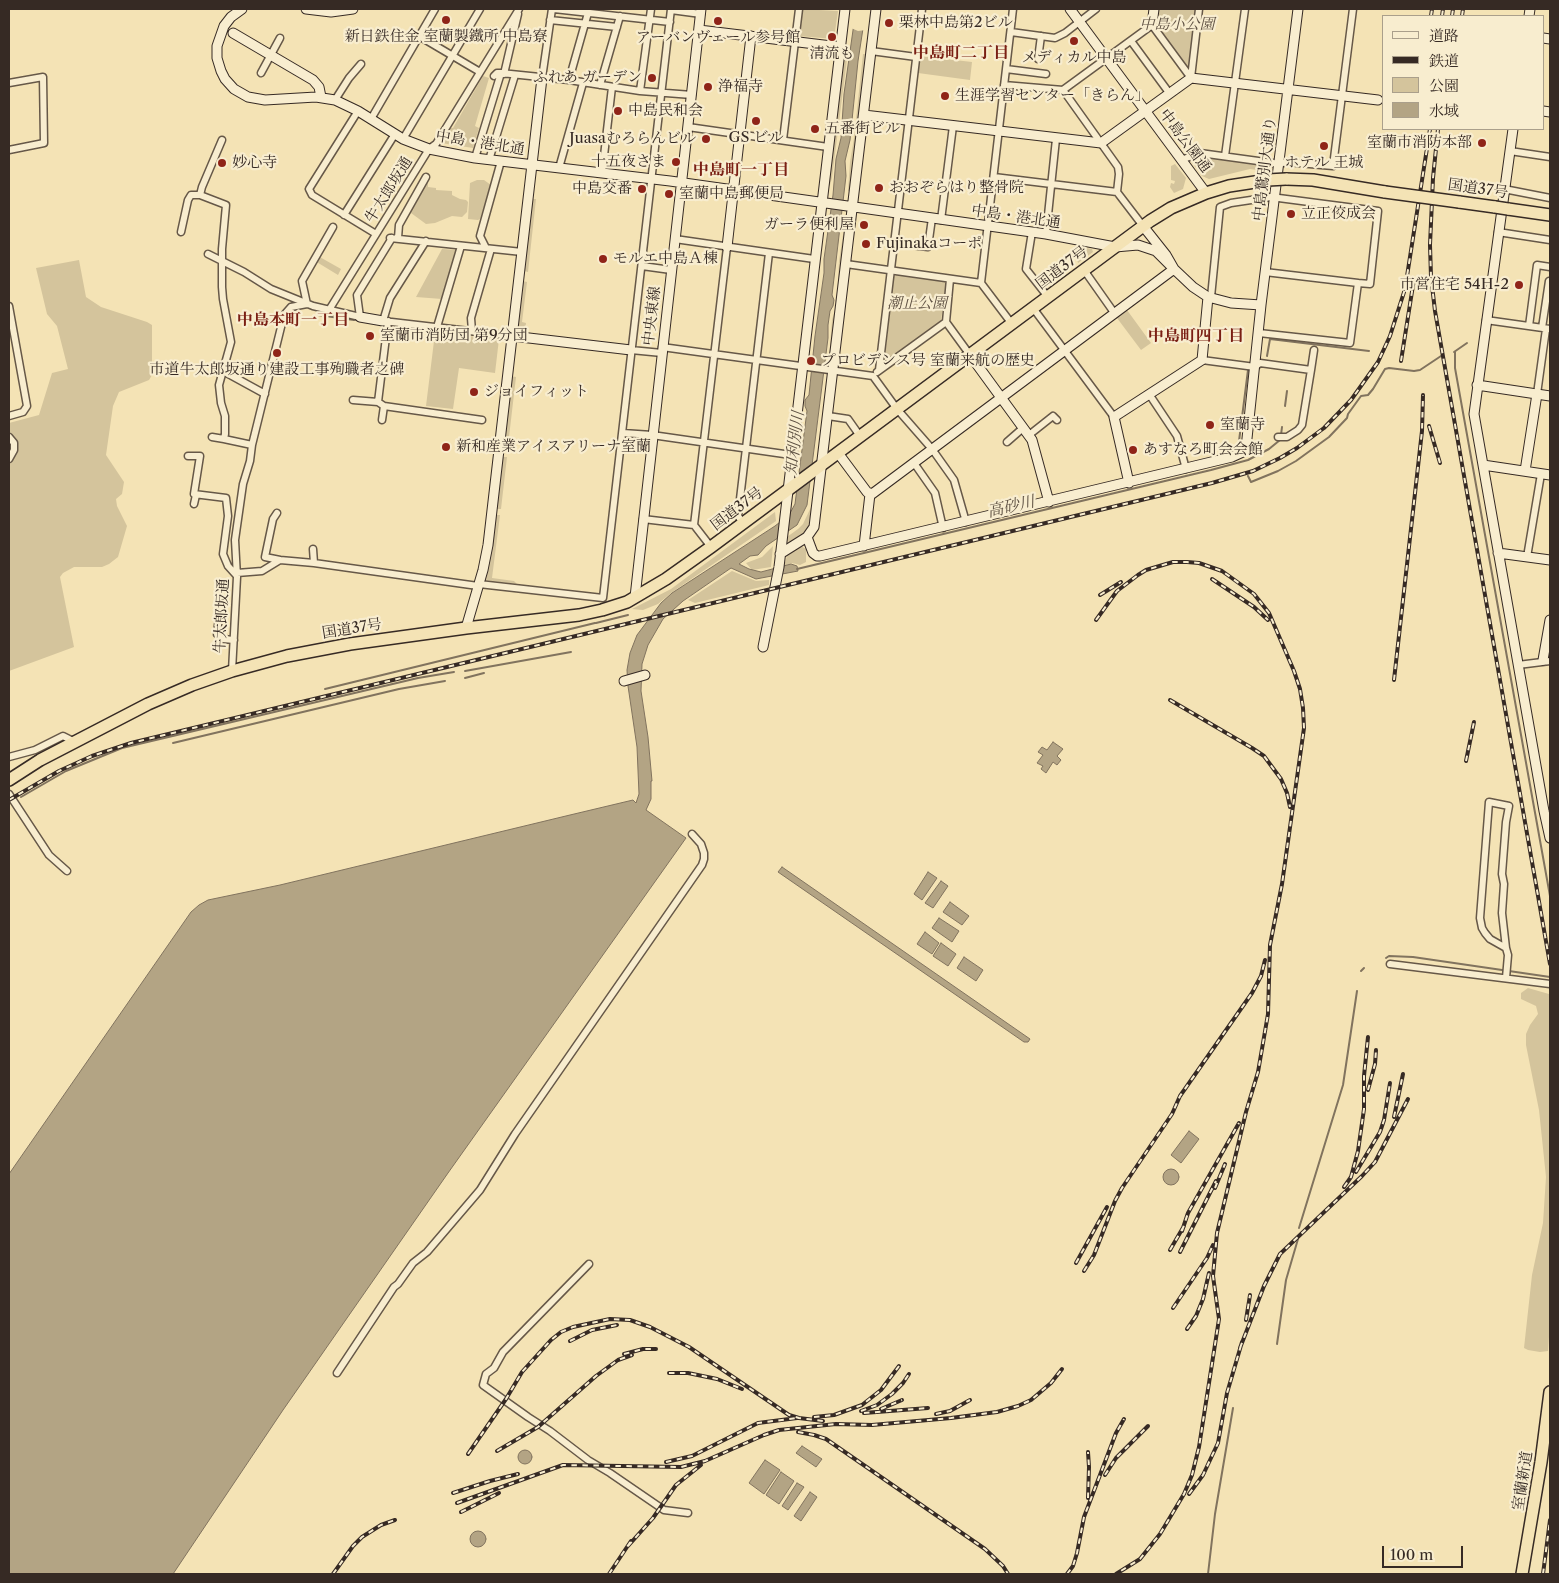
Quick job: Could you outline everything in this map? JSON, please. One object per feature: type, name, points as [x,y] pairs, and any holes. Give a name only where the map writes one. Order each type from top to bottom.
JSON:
[{"type":"highway","name":"国道37号","points":[[9,780],[40,760],[148,704],[192,685],[232,671],[314,650],[466,628],[592,613],[620,605],[666,579],[711,547],[1143,226],[1171,208],[1206,193],[1239,184],[1268,180],[1313,180],[1386,192],[1550,214]]},
{"type":"highway","name":"室蘭新道","points":[[1522,1574],[1550,1392]]},
{"type":"highway","name":"室蘭新道","points":[[1530,1574],[1550,1444]]},
{"type":"highway","points":[[1517,1574],[1522,1548],[1532,1515]]},
{"type":"street","name":"中島・港北通","points":[[242,9],[231,17],[224,26],[217,46],[219,65],[223,75],[242,94],[255,99],[276,101],[321,97],[335,100],[358,111],[399,136],[429,149],[489,160],[733,190],[1046,234],[1115,246],[1138,245],[1156,251],[1174,269]]},
{"type":"street","points":[[306,9],[342,12],[353,9]]},
{"type":"street","points":[[370,119],[435,9]]},
{"type":"street","points":[[344,215],[399,136],[480,9]]},
{"type":"street","points":[[475,158],[519,9]]},
{"type":"street","name":"牛太郎坂通","points":[[329,310],[429,149],[436,144],[519,9]]},
{"type":"street","points":[[466,628],[479,585],[488,545],[542,78],[553,9],[609,12],[620,16],[670,22]]},
{"type":"street","points":[[640,91],[651,9]]},
{"type":"street","points":[[277,513],[273,518],[266,557],[479,585],[603,598],[671,9],[701,11]]},
{"type":"street","points":[[782,140],[799,9]]},
{"type":"street","points":[[762,646],[777,578],[785,515],[792,487],[791,454],[806,368],[814,259],[825,203],[828,147],[845,9],[840,9]]},
{"type":"street","points":[[780,554],[807,537],[814,527],[818,468],[828,416],[829,371],[846,264],[849,207],[864,115],[876,9]]},
{"type":"street","points":[[879,370],[922,9]]},
{"type":"street","points":[[1012,324],[981,283],[1013,9]]},
{"type":"street","name":"中島公園通","points":[[1070,9],[1206,193]]},
{"type":"street","points":[[1011,32],[1055,38],[1096,9]]},
{"type":"street","points":[[1154,9],[1152,25],[1191,78]]},
{"type":"street","points":[[1191,78],[1199,9]]},
{"type":"street","points":[[1225,156],[1244,9]]},
{"type":"street","name":"中島鷲別大通り","points":[[1186,469],[1232,458],[1244,452],[1246,448],[1261,305],[1298,9]]},
{"type":"street","points":[[1182,160],[1200,153],[1280,164],[1286,162],[1333,166],[1353,9]]},
{"type":"street","name":"中央東線","points":[[635,597],[701,11]]},
{"type":"street","points":[[569,80],[588,12]]},
{"type":"street","points":[[600,85],[620,16]]},
{"type":"street","points":[[550,20],[617,27]]},
{"type":"street","points":[[1004,85],[1063,90],[1152,25]]},
{"type":"street","points":[[699,30],[840,47]]},
{"type":"street","points":[[233,33],[316,83],[321,97]]},
{"type":"street","points":[[419,36],[480,72]]},
{"type":"street","points":[[694,526],[751,36]]},
{"type":"street","points":[[1038,59],[1041,36]]},
{"type":"street","points":[[261,72],[280,38]]},
{"type":"street","points":[[1131,41],[1170,94]]},
{"type":"street","points":[[871,51],[916,57]]},
{"type":"street","points":[[335,100],[349,78],[361,64]]},
{"type":"street","points":[[1006,70],[1046,74]]},
{"type":"street","points":[[500,74],[569,80],[640,91],[692,95]]},
{"type":"street","points":[[489,160],[515,75]]},
{"type":"street","points":[[9,83],[43,77],[44,143],[9,150]]},
{"type":"street","points":[[864,115],[1101,144],[1191,78],[1378,100]]},
{"type":"street","points":[[559,168],[584,83]]},
{"type":"street","points":[[602,174],[612,87]]},
{"type":"street","points":[[1063,90],[1119,170],[1117,192],[1166,255],[1174,269],[1193,287],[1210,297],[1231,303],[1261,305]]},
{"type":"street","points":[[358,111],[310,189],[312,195],[376,234]]},
{"type":"street","points":[[894,243],[928,247],[936,219],[954,126]]},
{"type":"street","points":[[688,127],[828,147]]},
{"type":"street","points":[[1513,130],[1474,414],[1550,838]]},
{"type":"street","points":[[1046,234],[1056,139]]},
{"type":"street","points":[[200,194],[222,140]]},
{"type":"street","points":[[1510,151],[1550,157]]},
{"type":"street","points":[[489,248],[480,236],[501,161]]},
{"type":"street","points":[[360,317],[357,295],[393,238],[426,177]]},
{"type":"street","points":[[994,177],[1117,192]]},
{"type":"street","points":[[1504,189],[1550,198]]},
{"type":"street","points":[[181,232],[188,200],[191,195],[200,194],[226,205],[223,299],[231,342],[219,386],[224,416],[224,439]]},
{"type":"street","points":[[1202,360],[1220,207],[1248,200],[1275,198],[1378,211],[1370,284],[1265,272]]},
{"type":"street","points":[[307,304],[302,281],[333,227]]},
{"type":"street","points":[[1032,232],[1026,269],[1048,297]]},
{"type":"street","points":[[1498,232],[1550,240]]},
{"type":"street","points":[[393,238],[522,252]]},
{"type":"street","points":[[675,240],[814,259]]},
{"type":"street","points":[[382,420],[385,321],[390,298],[426,241]]},
{"type":"street","points":[[437,327],[461,246]]},
{"type":"street","points":[[472,331],[471,318],[489,248]]},
{"type":"street","points":[[743,523],[738,516],[770,253]]},
{"type":"street","points":[[208,254],[272,289],[307,304],[360,317],[632,350],[715,354],[873,376],[897,409],[932,449],[954,480],[966,522]]},
{"type":"street","points":[[846,264],[981,283]]},
{"type":"street","points":[[1529,326],[1537,265],[1550,267]]},
{"type":"street","points":[[642,266],[671,270]]},
{"type":"street","points":[[870,494],[874,493],[1174,269]]},
{"type":"street","points":[[1084,270],[1115,314]]},
{"type":"street","points":[[950,279],[946,322],[1035,446],[1048,502]]},
{"type":"street","points":[[1525,472],[1546,329],[1550,281],[1535,279]]},
{"type":"street","points":[[1259,333],[1350,343],[1358,283]]},
{"type":"street","points":[[212,437],[252,445],[284,315],[291,307],[307,304]]},
{"type":"street","points":[[9,308],[27,406],[23,412],[9,416]]},
{"type":"street","points":[[1033,308],[1114,417],[1129,483]]},
{"type":"street","points":[[1486,320],[1546,329]]},
{"type":"street","points":[[873,376],[946,322]]},
{"type":"street","points":[[1281,437],[1298,430],[1302,425],[1314,350]]},
{"type":"street","points":[[1114,417],[1202,360],[1255,367],[1260,363],[1311,370]]},
{"type":"street","points":[[223,371],[265,394]]},
{"type":"street","points":[[1477,385],[1550,396]]},
{"type":"street","points":[[807,537],[816,556],[943,528],[1186,469],[1177,436],[1149,394]]},
{"type":"street","points":[[353,400],[482,420]]},
{"type":"street","points":[[828,416],[848,419],[860,436]]},
{"type":"street","points":[[1007,442],[1053,416],[1057,420]]},
{"type":"street","points":[[623,433],[652,435],[791,454]]},
{"type":"street","points":[[9,436],[14,443],[14,450],[9,460]]},
{"type":"street","name":"牛太郎坂通","points":[[232,671],[237,575],[236,524],[252,445]]},
{"type":"street","points":[[838,453],[870,494],[864,546]]},
{"type":"street","points":[[188,456],[200,456],[194,504]]},
{"type":"street","points":[[914,463],[936,493],[943,528]]},
{"type":"street","points":[[1483,465],[1545,474],[1527,556]]},
{"type":"street","points":[[226,490],[228,516],[223,554],[228,566],[237,575],[262,571],[280,560]]},
{"type":"street","points":[[196,495],[226,498]]},
{"type":"street","points":[[643,519],[694,526],[711,547]]},
{"type":"street","points":[[313,549],[314,563]]},
{"type":"street","points":[[1498,553],[1550,560]]},
{"type":"street","points":[[220,608],[217,634],[223,639],[234,640]]},
{"type":"street","points":[[1518,664],[1547,660],[1550,620]]},
{"type":"street","points":[[624,680],[645,675]]},
{"type":"street","points":[[9,757],[35,750],[63,736],[75,742]]},
{"type":"street","points":[[9,794],[48,855],[67,871]]},
{"type":"street","points":[[1506,948],[1490,939],[1482,928],[1480,918],[1489,802],[1509,806],[1502,874],[1504,884],[1502,913],[1508,955],[1507,974]]},
{"type":"street","points":[[337,1373],[394,1287],[413,1263],[426,1252],[480,1190],[515,1134],[702,865],[704,852],[701,844],[692,834]]},
{"type":"street","points":[[1390,964],[1507,974],[1550,984]]},
{"type":"street","points":[[589,1264],[503,1352],[494,1368],[486,1374],[482,1384],[588,1460],[664,1510],[688,1513]]},
{"type":"green space","points":[[801,9],[838,11],[834,39],[799,36]]},
{"type":"green space","name":"中島小公園","points":[[1159,9],[1197,9],[1189,67],[1158,27]]},
{"type":"green space","points":[[866,43],[869,44],[851,192],[848,191],[850,162],[863,54],[865,54]]},
{"type":"green space","points":[[844,51],[848,51],[832,178],[828,187]]},
{"type":"green space","points":[[920,56],[972,62],[970,80],[918,73]]},
{"type":"green space","points":[[483,76],[489,78],[475,126],[479,128],[473,148],[441,143],[451,128],[453,128]]},
{"type":"green space","points":[[1201,155],[1269,164],[1271,167],[1270,170],[1265,171],[1250,169],[1209,179],[1202,176],[1190,160],[1194,158],[1199,167],[1205,171],[1210,167],[1201,161]]},
{"type":"green space","points":[[1175,164],[1186,178],[1183,189],[1174,193],[1170,187],[1171,183],[1174,184],[1175,181],[1171,180],[1171,166]]},
{"type":"green space","points":[[428,180],[428,187],[436,188],[436,190],[452,191],[452,195],[466,200],[468,202],[467,212],[462,217],[452,216],[435,223],[426,224],[411,213],[404,220]]},
{"type":"green space","points":[[484,180],[491,185],[480,219],[468,219],[470,183]]},
{"type":"green space","points":[[532,199],[536,199],[528,272],[524,271]]},
{"type":"green space","points":[[845,222],[848,222],[832,361],[829,361],[832,320],[837,302],[839,261]]},
{"type":"green space","points":[[1074,246],[1092,249],[1093,252],[1078,263]]},
{"type":"green space","points":[[442,249],[456,250],[442,299],[416,297]]},
{"type":"green space","points":[[318,256],[341,269],[338,275],[315,261]]},
{"type":"green space","points":[[79,260],[86,297],[101,307],[152,325],[152,375],[149,380],[119,392],[113,406],[106,455],[124,482],[122,494],[116,499],[117,506],[127,526],[118,557],[109,564],[102,567],[74,567],[63,573],[60,577],[74,647],[9,671],[9,423],[39,415],[52,373],[68,369],[57,326],[47,314],[36,268]]},
{"type":"green space","name":"潮止公園","points":[[894,276],[945,281],[946,283],[941,321],[890,358],[885,357]]},
{"type":"green space","points":[[523,281],[527,282],[522,322],[526,323],[525,333],[517,333]]},
{"type":"green space","points":[[1127,310],[1151,343],[1141,350],[1117,318]]},
{"type":"green space","points":[[435,333],[499,339],[495,373],[459,368],[453,409],[426,406]]},
{"type":"green space","points":[[511,376],[516,377],[509,437],[504,437]]},
{"type":"green space","points":[[502,457],[507,457],[501,509],[496,509]]},
{"type":"green space","points":[[812,505],[808,530],[791,543],[787,541],[787,537],[803,524]]},
{"type":"green space","points":[[775,512],[776,521],[671,593],[658,604],[643,610],[632,609],[671,589]]},
{"type":"green space","points":[[495,515],[500,515],[492,578],[514,581],[517,584],[485,580]]},
{"type":"green space","points":[[773,546],[771,567],[752,570],[746,563],[762,557]]},
{"type":"green space","points":[[801,546],[806,549],[806,562],[800,565],[792,563],[784,566],[787,556]]},
{"type":"green space","points":[[732,571],[756,581],[769,580],[769,585],[695,603],[688,600]]},
{"type":"green space","points":[[1528,988],[1549,994],[1550,998],[1550,1322],[1548,1351],[1540,1352],[1524,1348],[1532,1275],[1543,1223],[1546,1177],[1539,1110],[1526,1045],[1526,1034],[1538,1014],[1536,1006],[1521,999],[1521,993]]},
{"type":"water","points":[[856,9],[866,9],[858,61],[850,140],[845,161],[846,176],[832,295],[834,300],[828,325],[828,338],[807,505],[797,525],[766,546],[758,555],[750,556],[739,564],[761,572],[791,564],[797,566],[798,571],[756,579],[731,568],[683,601],[663,619],[648,645],[642,664],[641,691],[652,781],[651,799],[646,810],[686,838],[448,1173],[283,1410],[173,1574],[9,1574],[9,1174],[191,912],[199,905],[208,900],[280,885],[633,800],[636,803],[639,794],[637,747],[627,670],[630,653],[637,635],[661,603],[672,593],[775,526],[789,515],[795,504],[807,411],[805,400],[809,395],[836,159],[841,138],[844,94]]},
{"type":"water","points":[[1053,742],[1063,749],[1057,756],[1061,760],[1057,765],[1053,762],[1046,773],[1041,769],[1043,766],[1037,763],[1043,755],[1038,752],[1042,747],[1047,750]]},
{"type":"water","points":[[782,867],[1030,1039],[1028,1042],[1024,1042],[778,872]]},
{"type":"water","points":[[928,872],[937,878],[922,900],[914,894]]},
{"type":"water","points":[[941,881],[948,886],[933,908],[925,903]]},
{"type":"water","points":[[950,902],[969,916],[962,925],[943,912]]},
{"type":"water","points":[[939,918],[959,931],[952,942],[932,928]]},
{"type":"water","points":[[925,932],[939,943],[932,954],[917,944]]},
{"type":"water","points":[[941,943],[956,954],[948,966],[933,956]]},
{"type":"water","points":[[964,957],[983,970],[976,981],[957,968]]},
{"type":"water","points":[[1189,1131],[1199,1139],[1181,1163],[1171,1155]]},
{"type":"water","points":[[1168,1169],[1174,1169],[1179,1174],[1177,1183],[1168,1185],[1163,1180],[1163,1174]]},
{"type":"water","points":[[802,1446],[822,1459],[816,1467],[796,1453]]},
{"type":"water","points":[[522,1450],[528,1450],[532,1457],[528,1464],[522,1464],[518,1460],[518,1454]]},
{"type":"water","points":[[765,1460],[780,1470],[764,1494],[749,1483]]},
{"type":"water","points":[[781,1472],[794,1481],[779,1504],[766,1495]]},
{"type":"water","points":[[797,1483],[804,1487],[788,1510],[782,1506]]},
{"type":"water","points":[[810,1492],[817,1497],[801,1521],[794,1516]]},
{"type":"water","points":[[475,1531],[481,1531],[486,1536],[484,1545],[475,1547],[470,1542],[470,1536]]},
{"type":"pier","points":[[853,9],[868,9],[866,30],[858,31],[851,28]]},
{"type":"waterway","points":[[318,315],[354,320]]},
{"type":"waterway","points":[[1267,356],[1270,339],[1369,351]]},
{"type":"waterway","points":[[1454,352],[1467,343]]},
{"type":"waterway","points":[[1455,352],[1455,368],[1550,896]]},
{"type":"waterway","points":[[1248,476],[1251,482],[1278,471],[1296,461],[1329,437],[1347,418],[1361,396],[1368,395],[1373,389],[1385,369],[1420,370],[1441,356]]},
{"type":"waterway","points":[[1238,449],[1248,370]]},
{"type":"waterway","name":"高砂川","points":[[1285,406],[1287,391]]},
{"type":"waterway","name":"高砂川","points":[[1281,435],[1282,427]]},
{"type":"waterway","name":"高砂川","points":[[797,569],[1211,470],[1248,460],[1269,449],[1280,440]]},
{"type":"waterway","points":[[596,623],[628,615]]},
{"type":"waterway","points":[[325,689],[595,623]]},
{"type":"waterway","points":[[465,671],[571,652]]},
{"type":"waterway","points":[[21,797],[66,771],[122,748],[418,678],[454,672]]},
{"type":"waterway","points":[[465,678],[484,673]]},
{"type":"waterway","points":[[173,743],[399,689],[445,681]]},
{"type":"waterway","points":[[1386,958],[1389,956],[1413,957],[1550,977]]},
{"type":"waterway","points":[[1361,971],[1364,968]]},
{"type":"waterway","points":[[1299,1228],[1343,1085],[1357,991]]},
{"type":"waterway","points":[[1277,1344],[1286,1280],[1298,1239]]},
{"type":"waterway","points":[[1208,1574],[1215,1514],[1233,1408]]},
{"type":"railway","points":[[1431,15],[1432,9]]},
{"type":"railway","points":[[1442,15],[1443,9]]},
{"type":"railway","points":[[1452,15],[1453,9]]},
{"type":"railway","points":[[1462,15],[1463,9]]},
{"type":"railway","points":[[9,800],[59,771],[92,756],[131,743],[1212,483],[1253,471],[1297,448],[1324,428],[1351,400],[1378,362],[1390,336],[1405,289],[1430,130]]},
{"type":"railway","points":[[1438,130],[1433,178],[1430,245],[1435,311],[1550,964]]},
{"type":"railway","points":[[1401,361],[1414,279]]},
{"type":"railway","points":[[1394,680],[1422,431],[1423,395]]},
{"type":"railway","points":[[1429,426],[1440,463]]},
{"type":"railway","points":[[1096,620],[1117,591],[1146,570],[1173,562],[1187,562],[1199,563],[1222,571],[1254,594],[1269,613],[1300,689],[1304,728],[1282,884],[1270,945],[1268,1014],[1258,1072],[1246,1112],[1217,1233],[1213,1276],[1219,1319],[1199,1447],[1192,1475],[1184,1494],[1160,1534],[1140,1559],[1116,1574]]},
{"type":"railway","points":[[1212,579],[1254,607],[1268,620]]},
{"type":"railway","points":[[1100,595],[1121,582]]},
{"type":"railway","points":[[1170,700],[1264,756],[1281,779],[1290,807]]},
{"type":"railway","points":[[1466,761],[1474,722]]},
{"type":"railway","points":[[1084,1271],[1094,1255],[1122,1188],[1172,1114],[1180,1096],[1252,993],[1261,976],[1265,960]]},
{"type":"railway","points":[[1344,1187],[1351,1177],[1358,1151],[1364,1109],[1364,1076],[1368,1037]]},
{"type":"railway","points":[[1368,1090],[1375,1064],[1376,1050]]},
{"type":"railway","points":[[1394,1117],[1403,1074]]},
{"type":"railway","points":[[1356,1172],[1380,1132],[1384,1120],[1390,1083]]},
{"type":"railway","points":[[1240,1348],[1264,1286],[1280,1254],[1375,1162],[1408,1099]]},
{"type":"railway","points":[[1182,1231],[1188,1213],[1239,1123]]},
{"type":"railway","points":[[1215,1188],[1225,1164]]},
{"type":"railway","points":[[1180,1252],[1216,1181]]},
{"type":"railway","points":[[1076,1263],[1107,1207]]},
{"type":"railway","points":[[1170,1250],[1184,1226]]},
{"type":"railway","points":[[1173,1308],[1207,1258],[1213,1245]]},
{"type":"railway","points":[[1187,1329],[1196,1316],[1203,1299],[1209,1273]]},
{"type":"railway","points":[[1246,1320],[1250,1295]]},
{"type":"railway","points":[[468,1454],[522,1372],[551,1340],[561,1332],[573,1327],[610,1319],[630,1320],[650,1327],[689,1347],[789,1415],[823,1421]]},
{"type":"railway","points":[[570,1341],[592,1330],[617,1325]]},
{"type":"railway","points":[[1189,1494],[1203,1475],[1218,1443],[1227,1393],[1242,1342]]},
{"type":"railway","points":[[624,1354],[643,1349],[656,1349]]},
{"type":"railway","points":[[497,1451],[538,1427],[596,1376],[618,1360],[632,1355]]},
{"type":"railway","points":[[814,1417],[834,1415],[862,1405],[881,1390],[899,1366]]},
{"type":"railway","points":[[457,1503],[563,1465],[681,1467],[705,1461],[779,1430],[836,1424],[872,1425],[997,1412],[1031,1400],[1051,1383],[1062,1369]]},
{"type":"railway","points":[[669,1373],[688,1373],[717,1379],[742,1389]]},
{"type":"railway","points":[[861,1411],[877,1405],[892,1394],[909,1374]]},
{"type":"railway","points":[[881,1409],[902,1400]]},
{"type":"railway","points":[[936,1414],[950,1411],[970,1400]]},
{"type":"railway","points":[[864,1413],[928,1408]]},
{"type":"railway","points":[[666,1462],[692,1456],[758,1423],[797,1418]]},
{"type":"railway","points":[[1067,1574],[1073,1566],[1077,1553],[1084,1517],[1116,1433],[1124,1419]]},
{"type":"railway","points":[[1105,1475],[1116,1458],[1148,1426]]},
{"type":"railway","points":[[798,1432],[826,1439],[985,1549],[1003,1566],[1008,1574]]},
{"type":"railway","points":[[1088,1452],[1088,1498]]},
{"type":"railway","points":[[628,1546],[653,1518],[676,1485],[701,1465]]},
{"type":"railway","points":[[453,1493],[518,1474]]},
{"type":"railway","points":[[461,1512],[499,1493]]},
{"type":"railway","points":[[333,1574],[353,1546],[362,1537],[381,1525],[395,1520]]},
{"type":"railway","points":[[1543,1574],[1550,1520]]},
{"type":"railway","points":[[609,1574],[631,1541]]},
{"type":"place","name":"新日鉄住金 室蘭製鐵所 中島寮","points":[[446,20]]},
{"type":"place","name":"アーバンヴェール参号館","points":[[718,21]]},
{"type":"place","name":"栗林中島第2ビル","points":[[889,23]]},
{"type":"place","name":"清流も","points":[[832,37]]},
{"type":"place","name":"メディカル中島","points":[[1074,41]]},
{"type":"place","name":"ふれあ ガーデン","points":[[652,78]]},
{"type":"place","name":"浄福寺","points":[[708,87]]},
{"type":"place","name":"生涯学習センター「きらん」","points":[[945,96]]},
{"type":"place","name":"中島民和会","points":[[618,111]]},
{"type":"place","name":"GS ビル","points":[[756,121]]},
{"type":"place","name":"五番街ビル","points":[[815,129]]},
{"type":"place","name":"Juasaむろらんビル","points":[[706,139]]},
{"type":"place","name":"室蘭市消防本部","points":[[1482,143]]},
{"type":"place","name":"ホテル 王城","points":[[1324,146]]},
{"type":"place","name":"十五夜さま","points":[[676,162]]},
{"type":"place","name":"妙心寺","points":[[222,163]]},
{"type":"place","name":"おおぞらはり整骨院","points":[[879,188]]},
{"type":"place","name":"中島交番","points":[[642,189]]},
{"type":"place","name":"室蘭中島郵便局","points":[[669,194]]},
{"type":"place","name":"立正佼成会","points":[[1291,214]]},
{"type":"place","name":"ガーラ便利屋","points":[[864,225]]},
{"type":"place","name":"Fujinakaコーポ","points":[[866,244]]},
{"type":"place","name":"モルエ中島Ａ棟","points":[[603,259]]},
{"type":"place","name":"市営住宅 54H-2","points":[[1519,285]]},
{"type":"place","name":"室蘭市消防団 第9分団","points":[[370,336]]},
{"type":"place","name":"市道牛太郎坂通り建設工事殉職者之碑","points":[[277,353]]},
{"type":"place","name":"プロビデンス号 室蘭来航の歴史","points":[[811,361]]},
{"type":"place","name":"ジョイフィット","points":[[474,392]]},
{"type":"place","name":"室蘭寺","points":[[1210,425]]},
{"type":"place","name":"新和産業アイスアリーナ室蘭","points":[[446,447]]},
{"type":"place","name":"あすなろ町会会館","points":[[1133,450]]},
{"type":"district","name":"中島町二丁目","points":[[961,53]]},
{"type":"district","name":"中島町一丁目","points":[[741,170]]},
{"type":"district","name":"中島本町一丁目","points":[[293,320]]},
{"type":"district","name":"中島町四丁目","points":[[1196,336]]},
{"type":"water label","name":"知利別川","points":[[795,443]]}]
